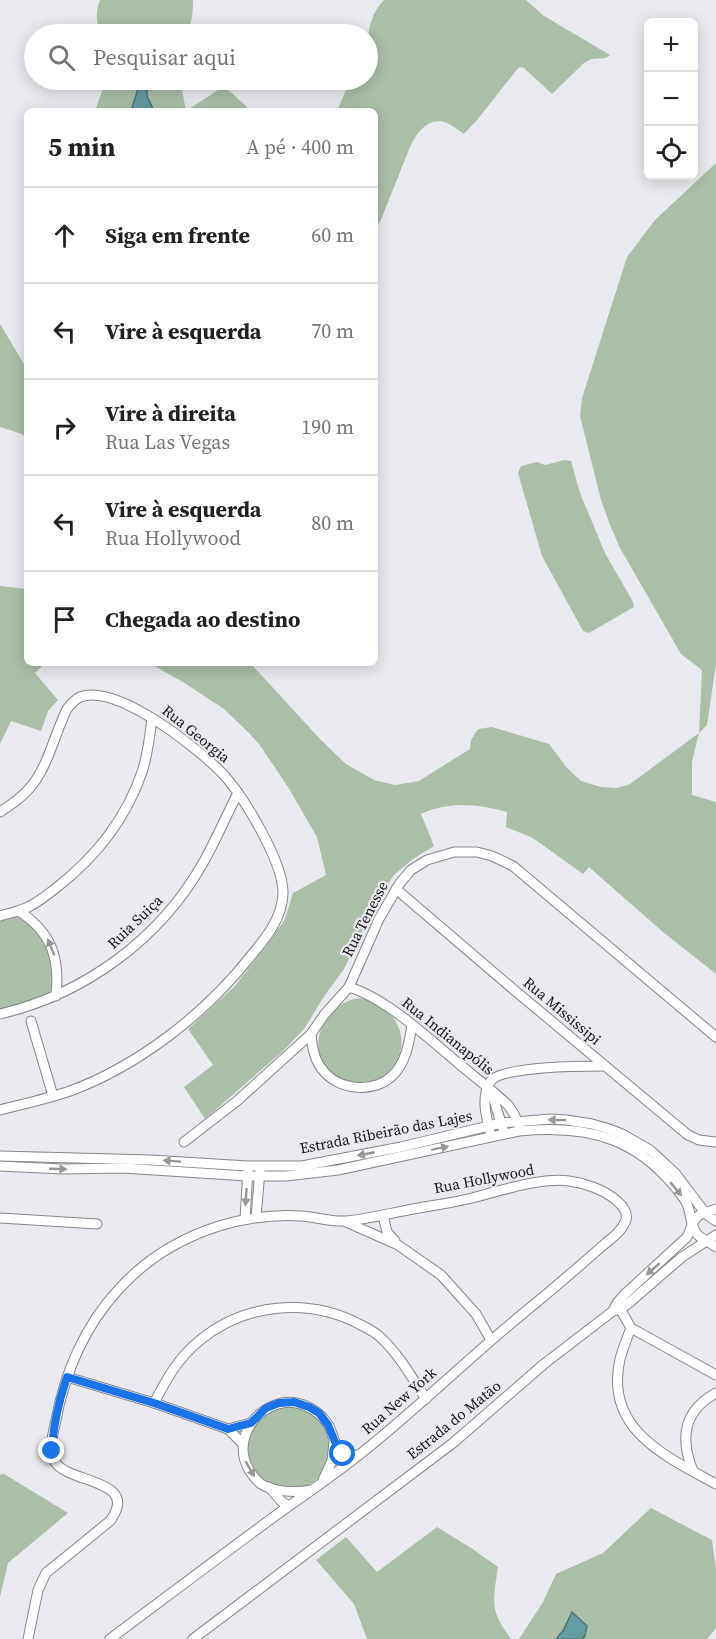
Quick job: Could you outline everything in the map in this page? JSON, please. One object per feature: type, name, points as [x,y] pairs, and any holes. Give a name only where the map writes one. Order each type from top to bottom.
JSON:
[{"type":"street","name":"Rua Georgia","points":[[0,812],[24,794],[34,782],[45,764],[66,709],[72,702],[87,696],[104,697],[137,709],[152,718],[203,755],[223,774],[238,793],[259,828],[281,877],[283,893],[277,920],[228,984],[158,1045],[128,1064],[78,1088],[0,1110]]},
{"type":"street","points":[[0,916],[29,907],[62,884],[110,836],[135,790],[143,769],[152,718]]},
{"type":"street","name":"Ruia Suiça","points":[[0,1014],[56,996],[82,983],[110,965],[143,937],[170,910],[203,863],[238,793]]},
{"type":"street","name":"Rua Tenesse","points":[[184,1142],[237,1101],[311,1034],[324,1015],[349,987],[379,919],[396,889],[411,870],[427,860],[454,852],[477,852],[513,866],[716,1037]]},
{"type":"street","name":"Rua Mississipi","points":[[396,889],[688,1135],[699,1140],[716,1142]]},
{"type":"street","points":[[19,911],[36,924],[51,944],[57,970],[56,996]]},
{"type":"street","name":"Rua Indianapólis","points":[[349,987],[368,994],[412,1025],[507,1105],[519,1126]]},
{"type":"street","points":[[39,1002],[31,1021],[53,1096]]},
{"type":"street","points":[[13,1011],[31,1021]]},
{"type":"street","points":[[311,1034],[320,1068],[327,1075],[339,1083],[367,1088],[391,1077],[400,1066],[407,1049],[412,1025]]},
{"type":"street","points":[[490,1131],[485,1099],[494,1077],[504,1073],[544,1068],[604,1066]]},
{"type":"street","points":[[490,1089],[504,1134]]},
{"type":"street","name":"Estrada Ribeirão das Lajes","points":[[490,1131],[504,1134],[519,1126],[566,1120],[592,1124],[622,1134],[650,1150],[662,1161],[682,1182],[706,1214],[716,1221]]},
{"type":"street","name":"Estrada Ribeirão das Lajes","points":[[0,1166],[62,1169],[260,1171],[286,1176],[338,1170],[490,1131],[501,1124],[582,1131],[613,1139],[647,1159],[685,1200],[690,1209],[692,1226]]},
{"type":"street","name":"Estrada Ribeirão das Lajes","points":[[0,1156],[150,1160],[248,1171]]},
{"type":"street","points":[[245,1219],[248,1171]]},
{"type":"street","points":[[256,1217],[260,1171]]},
{"type":"street","name":"Rua Hollywood","points":[[28,1639],[38,1590],[46,1573],[110,1521],[118,1505],[116,1495],[109,1488],[64,1470],[53,1458],[53,1435],[67,1377],[80,1344],[107,1302],[133,1274],[165,1250],[215,1227],[256,1217],[299,1216],[344,1221],[465,1200],[520,1186],[568,1180],[604,1192],[625,1209]]},
{"type":"street","name":"Rua New York","points":[[110,1639],[362,1453],[618,1232],[626,1221],[625,1209]]},
{"type":"street","name":"Estrada do Matão","points":[[193,1639],[453,1443],[544,1364],[617,1308],[638,1281],[680,1245],[691,1232],[698,1216],[716,1209]]},
{"type":"street","points":[[383,1215],[387,1232],[398,1245]]},
{"type":"street","points":[[0,1218],[97,1224]]},
{"type":"street","name":"Rua Hollywood","points":[[344,1221],[398,1245],[441,1275],[476,1314],[491,1340]]},
{"type":"street","points":[[692,1226],[698,1236],[712,1238]]},
{"type":"street","points":[[712,1238],[716,1247]]},
{"type":"street","points":[[712,1238],[682,1257],[617,1308],[631,1328],[716,1375]]},
{"type":"street","points":[[154,1403],[179,1360],[217,1327],[236,1318],[264,1310],[290,1307],[332,1312],[351,1319],[380,1337],[403,1363],[426,1399]]},
{"type":"street","points":[[631,1328],[620,1358],[618,1373],[617,1390],[622,1409],[634,1429],[650,1445],[716,1484]]},
{"type":"street","points":[[67,1377],[154,1403],[228,1429],[243,1444]]},
{"type":"street","points":[[693,1471],[685,1444],[688,1422],[694,1411],[716,1393]]},
{"type":"street","points":[[334,1440],[332,1461],[318,1486],[295,1491],[269,1487],[261,1484],[245,1461],[243,1444],[251,1423],[266,1408],[279,1403],[294,1402],[319,1413],[343,1454],[352,1456],[362,1453]]},
{"type":"street","points":[[228,1429],[251,1423]]},
{"type":"street","points":[[269,1487],[289,1506]]},
{"type":"green space","points":[[100,0],[193,0],[190,24],[98,24],[97,9]]},
{"type":"green space","points":[[384,0],[526,0],[544,16],[610,55],[584,63],[552,94],[524,68],[519,67],[464,134],[441,121],[424,127],[410,147],[378,225],[378,108],[338,108],[346,90],[378,90],[378,24],[371,24],[377,8]]},
{"type":"green space","points":[[102,90],[138,90],[132,108],[96,108]]},
{"type":"green space","points":[[147,90],[182,90],[185,108],[153,108]]},
{"type":"green space","points":[[218,90],[228,90],[247,108],[191,108]]},
{"type":"green space","points":[[716,163],[716,664],[707,725],[699,733],[702,670],[681,654],[620,548],[601,500],[580,416],[582,398],[627,257],[655,220]]},
{"type":"green space","points":[[0,324],[24,364],[24,436],[0,427]]},
{"type":"green space","points":[[564,460],[571,461],[580,493],[605,553],[634,607],[589,633],[583,631],[542,556],[518,473],[521,466],[537,462],[545,465]]},
{"type":"green space","points":[[0,586],[24,589],[24,666],[42,666],[35,673],[58,700],[48,711],[41,731],[11,721],[0,744]]},
{"type":"green space","points":[[154,666],[253,666],[346,764],[374,780],[395,785],[419,781],[470,749],[471,740],[478,729],[492,727],[549,744],[567,768],[581,781],[601,787],[617,788],[630,784],[699,733],[692,762],[692,795],[716,802],[716,974],[663,932],[589,867],[583,874],[533,838],[506,827],[507,812],[464,805],[432,810],[421,814],[434,846],[413,859],[394,875],[382,893],[344,969],[304,1029],[284,1050],[205,1119],[184,1087],[213,1065],[188,1029],[234,987],[267,945],[285,919],[293,893],[326,875],[317,837],[288,787],[259,744],[224,709]]},
{"type":"green space","points":[[16,916],[35,929],[46,946],[51,966],[52,989],[36,1000],[0,1009],[0,920]]},
{"type":"green space","points":[[359,998],[382,1007],[391,1015],[401,1035],[398,1058],[391,1069],[377,1080],[362,1084],[346,1081],[333,1073],[323,1061],[318,1046],[321,1030],[332,1013],[344,1003]]},
{"type":"green space","points":[[298,1405],[324,1421],[333,1450],[321,1476],[302,1488],[291,1489],[269,1484],[256,1472],[249,1457],[248,1440],[255,1423],[274,1407]]},
{"type":"green space","points":[[4,1474],[68,1513],[8,1563],[0,1597],[0,1475]]},
{"type":"green space","points":[[651,1508],[712,1540],[716,1569],[716,1628],[707,1639],[519,1639],[543,1602],[556,1574],[603,1553]]},
{"type":"green space","points":[[437,1527],[498,1567],[494,1605],[499,1620],[511,1639],[367,1639],[354,1604],[316,1560],[346,1537],[377,1572]]},
{"type":"water","points":[[138,90],[147,90],[153,108],[132,108]]},
{"type":"water","points":[[572,1612],[587,1626],[585,1636],[582,1639],[556,1639],[563,1631]]},
{"type":"route","points":[[52,1451],[59,1403],[67,1377],[154,1403],[228,1429],[251,1423],[266,1408],[279,1403],[294,1402],[319,1413],[343,1454]]}]
